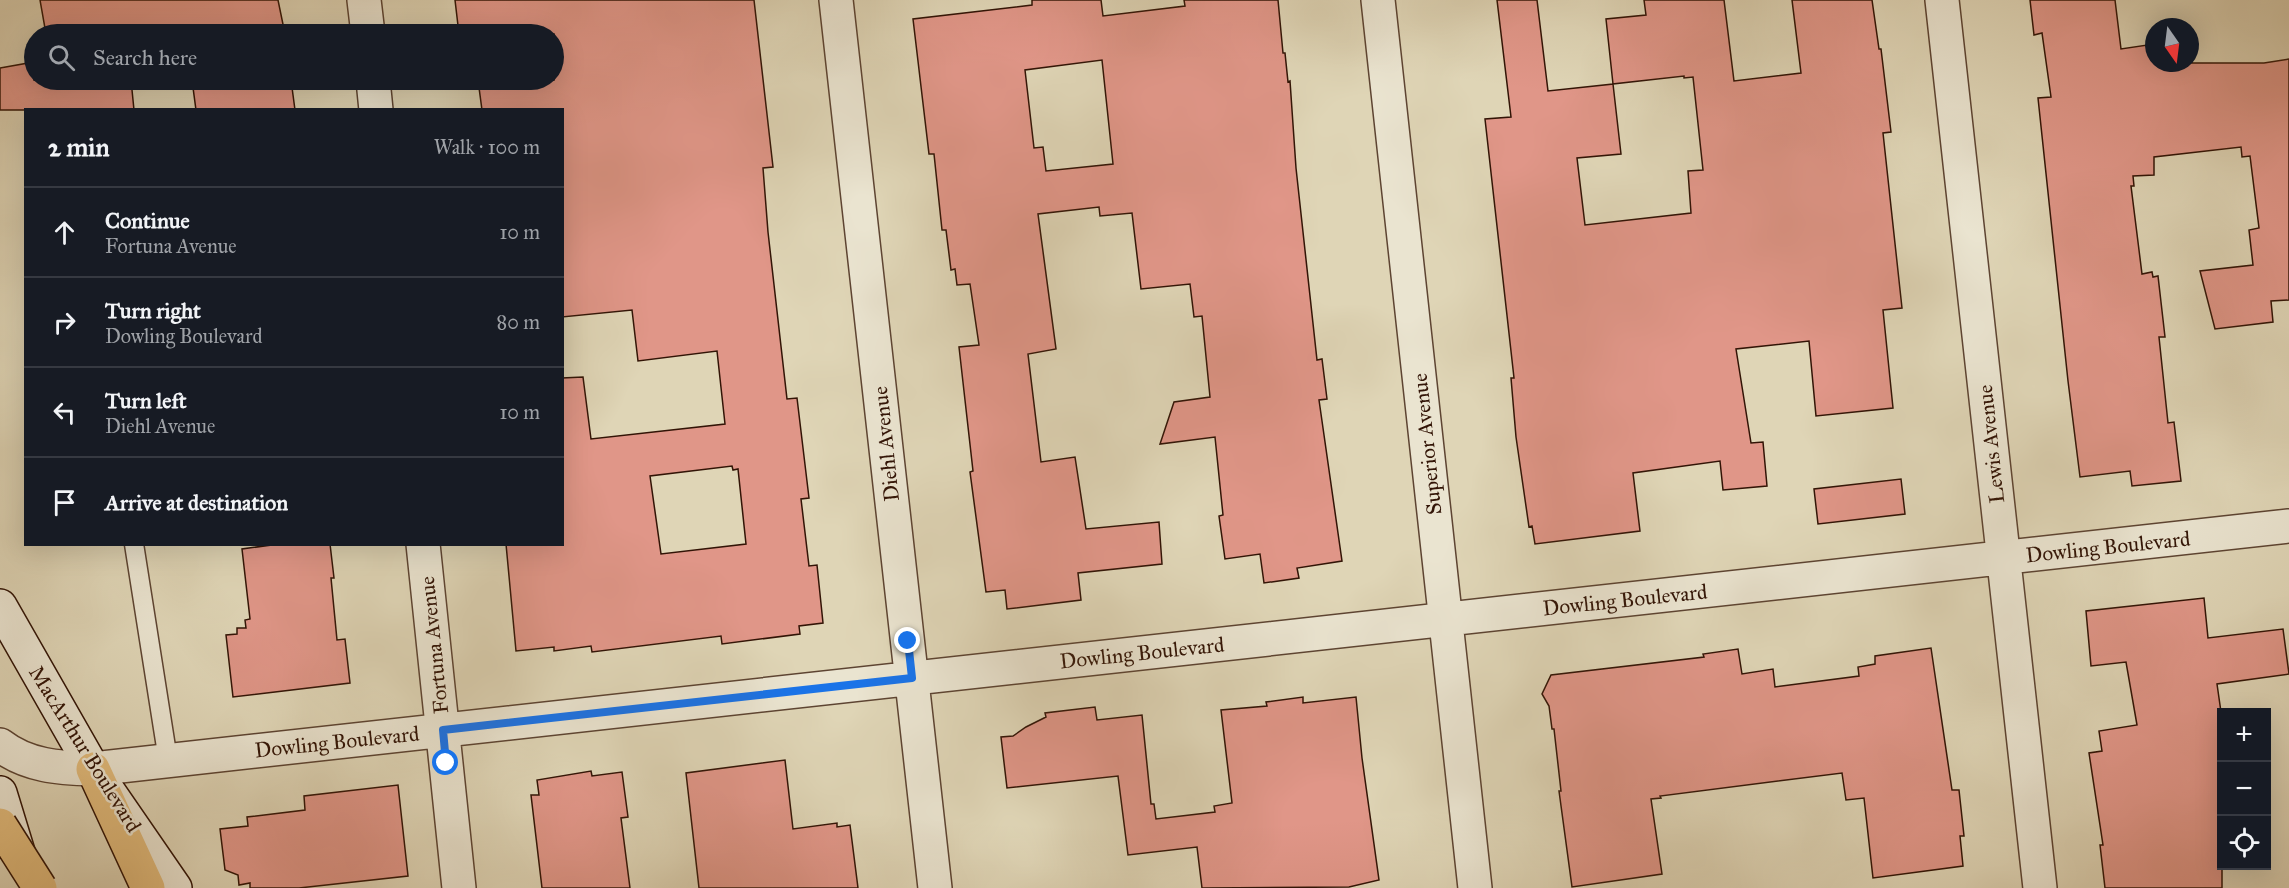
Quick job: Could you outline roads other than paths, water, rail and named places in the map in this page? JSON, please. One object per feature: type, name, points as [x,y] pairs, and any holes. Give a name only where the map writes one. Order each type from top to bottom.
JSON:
[{"type":"highway","points":[[93,769],[148,888]]},
{"type":"highway","points":[[0,825],[40,888]]},
{"type":"street","points":[[364,0],[367,24]]},
{"type":"street","name":"Diehl Avenue","points":[[836,0],[935,888]]},
{"type":"street","name":"Superior Avenue","points":[[1378,0],[1475,888]]},
{"type":"street","name":"Lewis Avenue","points":[[1942,0],[2040,888]]},
{"type":"street","points":[[374,90],[376,108]]},
{"type":"street","name":"Dowling Boulevard","points":[[0,745],[27,761],[56,768],[93,769],[2289,526]]},
{"type":"street","name":"Fortuna Avenue","points":[[423,546],[459,888]]},
{"type":"street","name":"MacArthur Boulevard","points":[[0,606],[93,769],[175,888]]},
{"type":"street","points":[[0,793],[30,888]]},
{"type":"lane","points":[[134,546],[168,760]]}]
